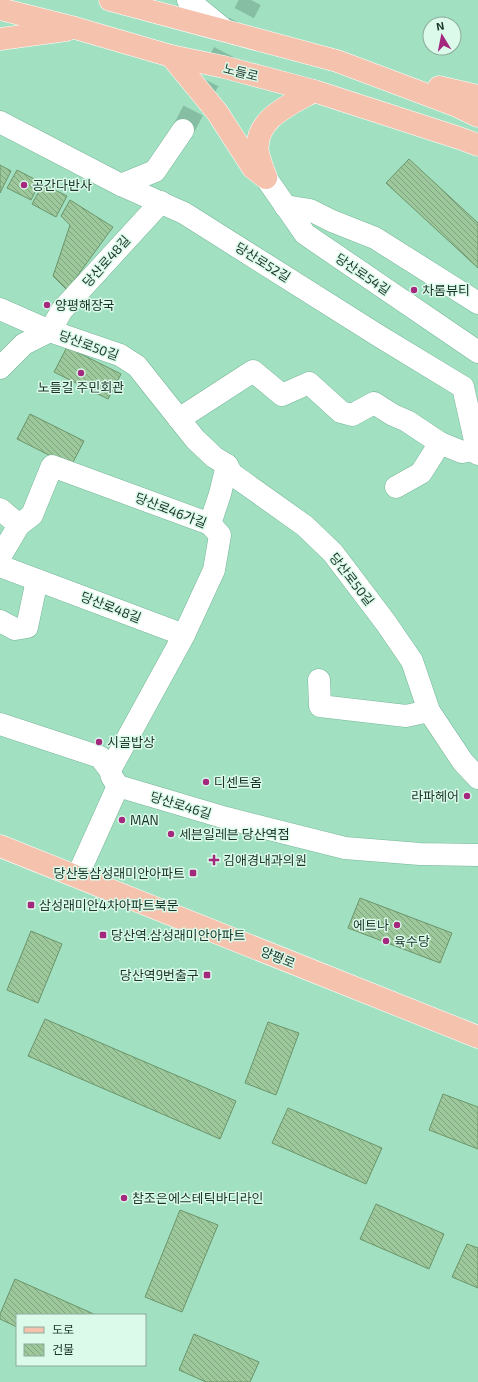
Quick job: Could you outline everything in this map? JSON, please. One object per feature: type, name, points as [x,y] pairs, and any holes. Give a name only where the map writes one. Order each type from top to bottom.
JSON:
[{"type":"main road","points":[[110,0],[337,61],[478,96]]},
{"type":"main road","name":"노들로","points":[[0,9],[75,28],[171,56],[224,67],[314,91],[468,141],[478,152]]},
{"type":"main road","points":[[0,39],[75,28]]},
{"type":"main road","points":[[171,56],[218,112],[253,168],[266,178]]},
{"type":"main road","points":[[337,61],[457,106],[478,116]]},
{"type":"main road","points":[[266,178],[258,153],[259,138],[265,124],[278,111],[314,91]]},
{"type":"main road","name":"양평로","points":[[0,846],[478,1037]]},
{"type":"street","points":[[188,0],[227,32]]},
{"type":"street","name":"당산로52길","points":[[0,122],[121,185],[184,213],[463,387],[477,451],[462,452],[440,443]]},
{"type":"street","points":[[121,185],[155,170],[183,130]]},
{"type":"street","name":"당산로54길","points":[[266,178],[304,234],[478,352]]},
{"type":"street","name":"당산로48길","points":[[50,331],[62,310],[162,202]]},
{"type":"street","points":[[285,206],[310,210],[332,221],[375,238],[478,303]]},
{"type":"street","name":"당산로50길","points":[[0,309],[50,331],[120,355],[137,366],[195,439],[214,457],[227,465],[232,474],[305,526],[333,553],[386,623],[412,661],[429,711],[464,762],[478,778]]},
{"type":"street","points":[[0,368],[24,344],[50,331]]},
{"type":"street","points":[[179,419],[253,371],[282,395],[309,383],[341,412],[352,415],[374,403],[393,415],[407,421],[440,443],[421,473],[396,487]]},
{"type":"street","points":[[210,524],[220,494],[227,465]]},
{"type":"street","name":"당산로46가길","points":[[19,525],[32,515],[52,466],[210,524],[220,535],[214,570],[114,778]]},
{"type":"street","points":[[0,509],[19,525],[0,557]]},
{"type":"street","name":"당산로48길","points":[[0,566],[184,635]]},
{"type":"street","points":[[0,621],[15,629],[27,627],[38,580]]},
{"type":"street","points":[[319,680],[320,706],[406,716],[429,711]]},
{"type":"street","name":"당산로46길","points":[[0,724],[100,758],[114,778],[226,818],[345,848],[420,854],[478,855]]},
{"type":"street","points":[[77,877],[114,778]]},
{"type":"building","points":[[409,159],[478,223],[478,268],[386,183]]},
{"type":"building","points":[[0,165],[11,171],[0,193]]},
{"type":"building","name":"공간다반사","points":[[17,170],[40,182],[31,200],[7,188]]},
{"type":"building","points":[[43,184],[67,196],[56,217],[32,204]]},
{"type":"building","points":[[70,200],[113,227],[67,290],[53,276],[70,225],[61,216]]},
{"type":"building","points":[[67,347],[121,374],[108,399],[54,372]]},
{"type":"building","points":[[30,414],[84,441],[71,466],[17,439]]},
{"type":"building","points":[[360,898],[452,933],[440,963],[348,928]]},
{"type":"building","points":[[31,931],[62,944],[38,1003],[7,990]]},
{"type":"building","points":[[45,1019],[236,1101],[220,1139],[28,1056]]},
{"type":"building","points":[[268,1022],[299,1033],[276,1095],[245,1083]]},
{"type":"building","points":[[443,1094],[478,1107],[478,1149],[429,1130]]},
{"type":"building","points":[[288,1108],[382,1148],[366,1184],[272,1143]]},
{"type":"building","points":[[376,1204],[444,1234],[429,1269],[360,1239]]},
{"type":"building","points":[[180,1210],[218,1225],[182,1312],[145,1297]]},
{"type":"building","points":[[467,1244],[478,1248],[478,1288],[452,1277]]},
{"type":"building","points":[[15,1279],[94,1314],[16,1314],[16,1327],[0,1319],[0,1314]]},
{"type":"building","points":[[194,1334],[259,1362],[250,1382],[206,1382],[179,1370]]},
{"type":"tunnel","points":[[183,130],[251,0]]},
{"type":"place","name":"공간다반사","points":[[24,185]]},
{"type":"place","name":"차롬뷰티","points":[[414,290]]},
{"type":"place","name":"양평해장국","points":[[47,305]]},
{"type":"place","name":"노들길 주민회관","points":[[81,373]]},
{"type":"place","name":"시골밥상","points":[[99,742]]},
{"type":"place","name":"디센트옴","points":[[206,782]]},
{"type":"place","name":"라파헤어","points":[[467,796]]},
{"type":"place","name":"MAN","points":[[122,820]]},
{"type":"place","name":"세븐일레븐 당산역점","points":[[171,834]]},
{"type":"place","name":"김애경내과의원","points":[[214,860]]},
{"type":"place","name":"당산동삼성래미안아파트","points":[[193,873]]},
{"type":"place","name":"삼성래미안4차아파트북문","points":[[31,905]]},
{"type":"place","name":"에트나","points":[[397,925]]},
{"type":"place","name":"당산역.삼성래미안아파트","points":[[103,935]]},
{"type":"place","name":"육수당","points":[[386,941]]},
{"type":"place","name":"당산역9번출구","points":[[207,975]]},
{"type":"place","name":"참조은에스테틱바디라인","points":[[124,1198]]}]
